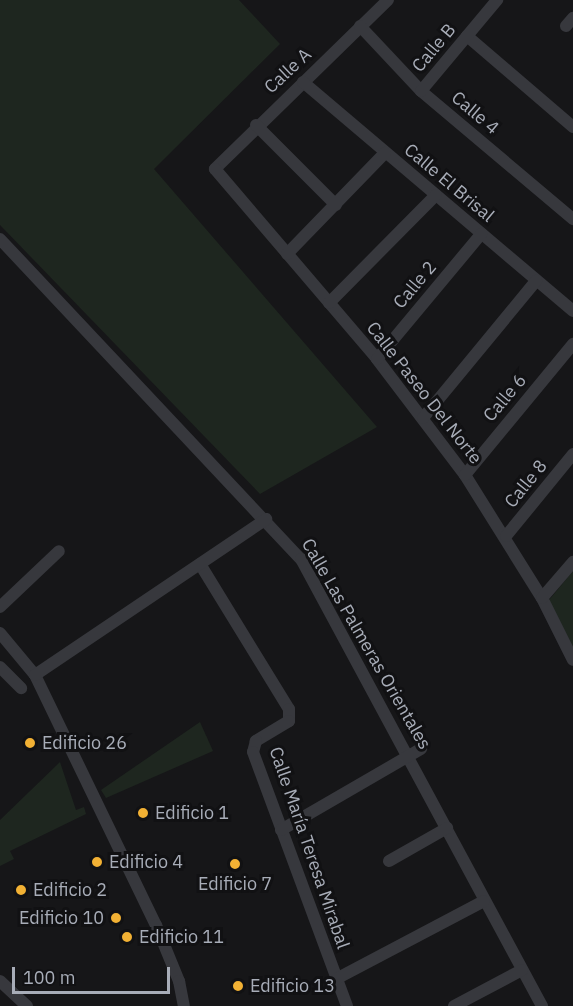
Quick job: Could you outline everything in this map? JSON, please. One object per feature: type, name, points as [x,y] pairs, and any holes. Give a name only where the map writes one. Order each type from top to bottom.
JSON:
[{"type":"street","name":"Calle A","points":[[215,169],[256,125],[388,0]]},
{"type":"street","name":"Calle B","points":[[421,91],[497,0]]},
{"type":"street","name":"Calle 4","points":[[360,26],[421,91],[573,219]]},
{"type":"street","points":[[467,36],[573,127]]},
{"type":"street","name":"Calle El Brisal","points":[[303,82],[573,311]]},
{"type":"street","points":[[256,125],[336,205]]},
{"type":"street","points":[[287,254],[385,153]]},
{"type":"street","name":"Calle Paseo Del Norte","points":[[215,169],[377,359],[465,475],[506,536],[542,598],[573,660]]},
{"type":"street","points":[[329,303],[436,195]]},
{"type":"street","name":"Calle 2","points":[[377,359],[481,234]]},
{"type":"street","name":"Calle Las Palmeras Orientales","points":[[0,239],[266,519],[301,559],[415,753],[447,828],[542,1006]]},
{"type":"street","points":[[423,418],[536,281]]},
{"type":"street","name":"Calle 6","points":[[465,475],[573,344]]},
{"type":"street","name":"Calle 8","points":[[506,536],[573,454]]},
{"type":"street","points":[[35,675],[131,615],[266,519]]},
{"type":"street","points":[[0,607],[59,551]]},
{"type":"street","points":[[542,598],[573,562]]},
{"type":"street","name":"Calle María Teresa Mirabal","points":[[200,564],[291,716],[256,741],[253,752],[347,1006]]},
{"type":"street","points":[[0,633],[35,675],[156,925],[179,981],[184,1006]]},
{"type":"street","points":[[0,667],[21,688]]},
{"type":"street","points":[[281,830],[415,753]]},
{"type":"street","points":[[389,861],[447,828]]},
{"type":"street","points":[[336,979],[484,901]]},
{"type":"street","points":[[454,1006],[522,970]]},
{"type":"street","points":[[0,981],[27,1006]]},
{"type":"shaded area","points":[[0,0],[239,0],[280,44],[154,169],[377,427],[260,494],[0,225]]},
{"type":"shaded area","points":[[573,571],[573,647],[549,600]]},
{"type":"shaded area","points":[[200,722],[213,751],[106,798],[101,790]]},
{"type":"shaded area","points":[[60,762],[76,810],[84,807],[86,814],[10,851],[14,859],[0,866],[0,820]]},
{"type":"place","name":"Edificio 26","points":[[30,743]]},
{"type":"place","name":"Edificio 1","points":[[143,813]]},
{"type":"place","name":"Edificio 4","points":[[97,862]]},
{"type":"place","name":"Edificio 7","points":[[235,864]]},
{"type":"place","name":"Edificio 2","points":[[21,890]]},
{"type":"place","name":"Edificio 10","points":[[116,918]]},
{"type":"place","name":"Edificio 11","points":[[127,937]]},
{"type":"place","name":"Edificio 13","points":[[238,986]]}]
